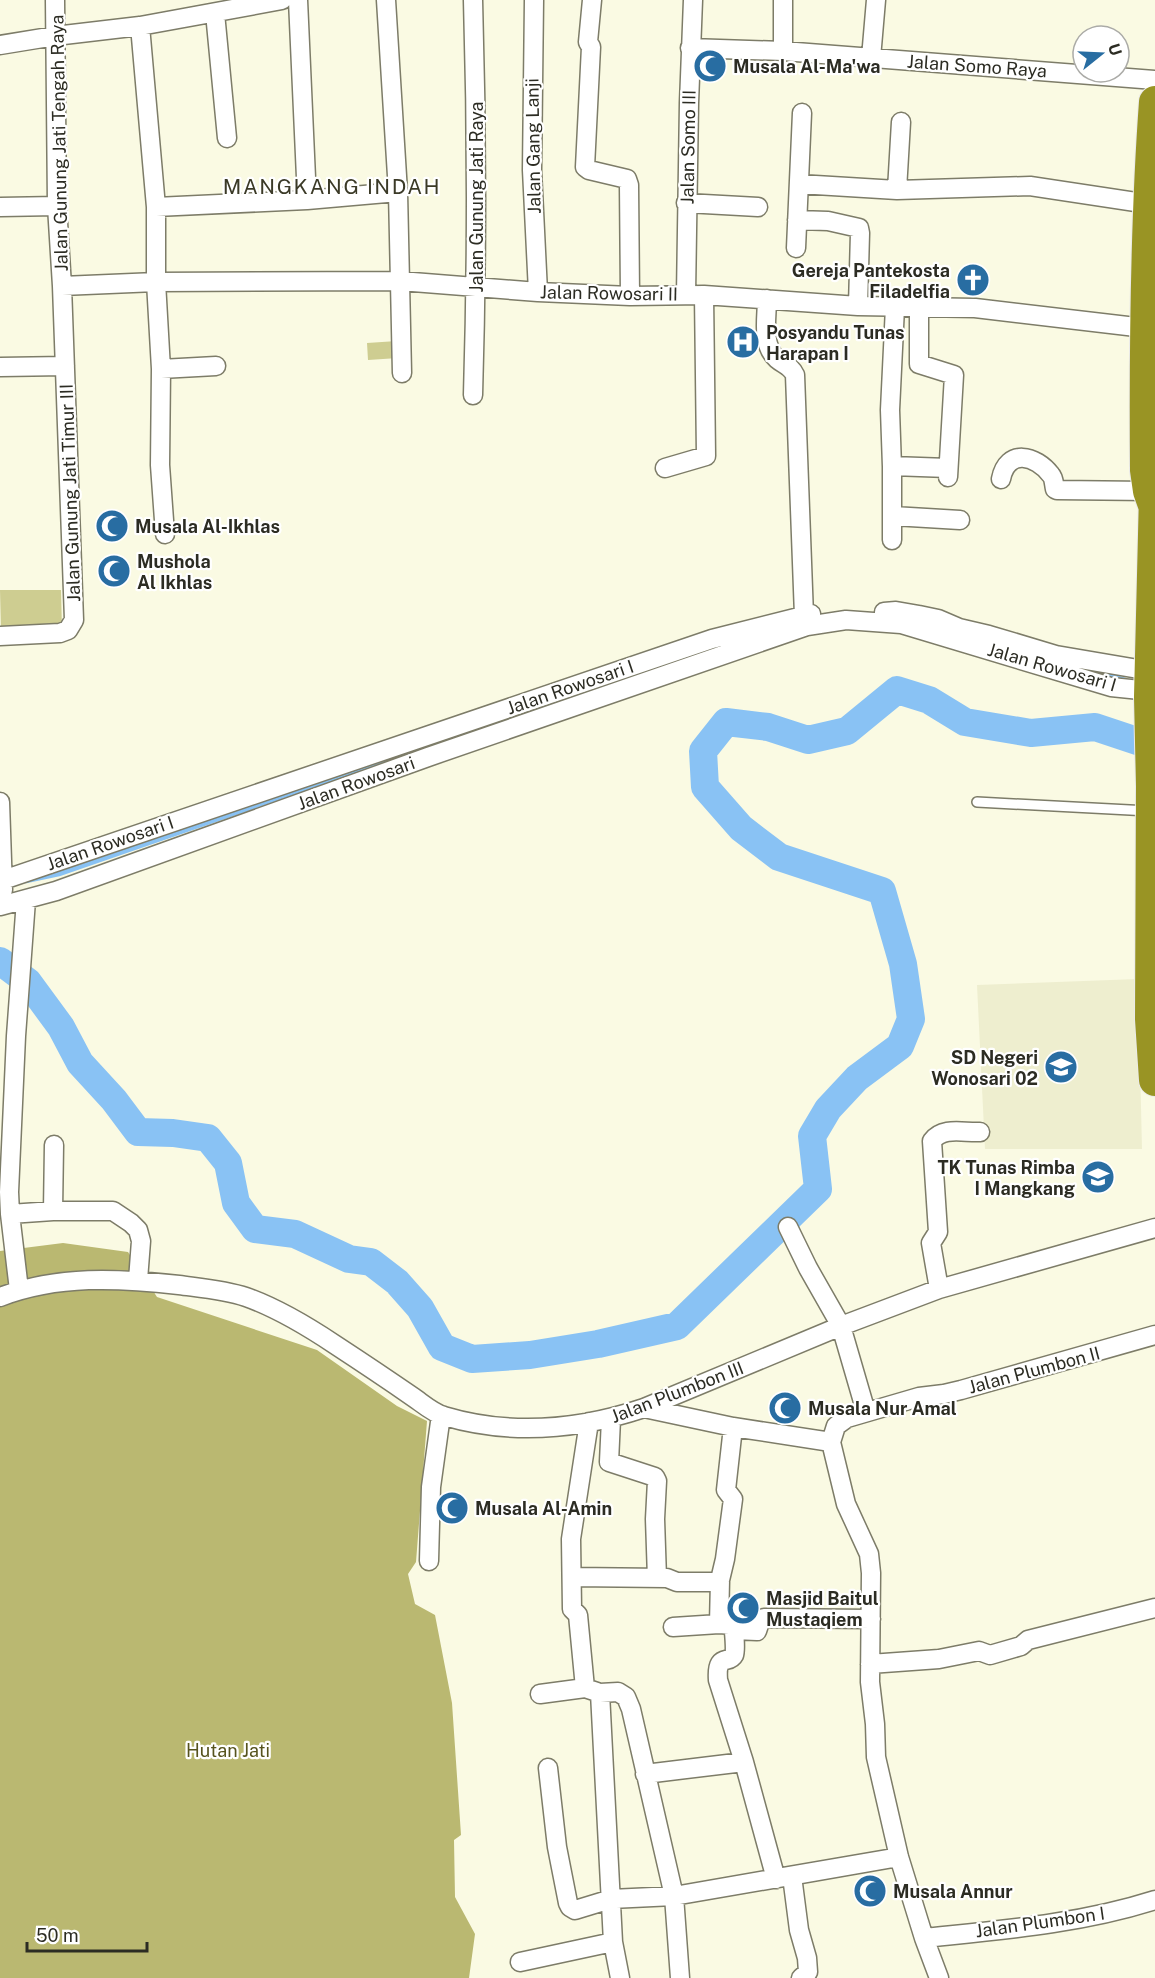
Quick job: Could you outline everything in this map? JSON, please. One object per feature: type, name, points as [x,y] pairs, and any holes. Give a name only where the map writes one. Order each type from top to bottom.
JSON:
[{"type":"highway","points":[[1155,102],[1149,204],[1150,328],[1146,470],[1153,496],[1150,686],[1151,1019],[1155,1080]]},
{"type":"street","name":"Jalan Gunung Jati Tengah Raya","points":[[56,0],[57,206],[62,286]]},
{"type":"street","points":[[3,45],[140,26],[282,0]]},
{"type":"street","points":[[298,0],[307,200]]},
{"type":"street","points":[[386,0],[398,192],[402,373]]},
{"type":"street","name":"Jalan Gunung Jati Raya","points":[[473,0],[476,107],[476,286],[473,395]]},
{"type":"street","name":"Jalan Gang Lanji","points":[[534,0],[532,170],[538,292]]},
{"type":"street","points":[[592,0],[588,42],[591,47],[585,167],[588,170],[627,179],[629,185],[630,296]]},
{"type":"street","name":"Jalan Somo III","points":[[665,468],[706,456],[686,203],[693,0]]},
{"type":"street","points":[[783,0],[783,51]]},
{"type":"street","points":[[871,58],[876,0]]},
{"type":"street","points":[[215,13],[227,138]]},
{"type":"street","points":[[140,26],[156,207],[156,282],[161,369],[160,465],[165,534]]},
{"type":"street","name":"Jalan Somo Raya","points":[[690,48],[783,51],[1155,80]]},
{"type":"street","points":[[796,248],[802,113]]},
{"type":"street","points":[[897,190],[901,123]]},
{"type":"street","points":[[799,184],[897,190],[1030,186],[1149,204]]},
{"type":"street","points":[[156,207],[307,200],[398,192]]},
{"type":"street","points":[[686,203],[758,207]]},
{"type":"street","points":[[0,207],[57,206]]},
{"type":"street","points":[[797,220],[828,221],[851,237],[858,306]]},
{"type":"street","name":"Jalan Rowosari II","points":[[62,286],[156,282],[400,281],[538,292],[630,296],[695,295],[767,298],[858,306],[975,308],[1150,328]]},
{"type":"street","name":"Jalan Gunung Jati Timur III","points":[[0,636],[60,633],[68,630],[74,620],[62,286]]},
{"type":"street","points":[[767,298],[766,339],[776,359],[792,368],[795,375],[804,616]]},
{"type":"street","points":[[892,540],[890,410],[895,307]]},
{"type":"street","points":[[892,466],[948,472],[954,375],[919,364],[919,307]]},
{"type":"street","points":[[0,366],[65,366]]},
{"type":"street","points":[[161,369],[216,366]]},
{"type":"street","points":[[1001,479],[1002,472],[1009,463],[1024,458],[1040,462],[1052,477],[1056,490],[1153,496]]},
{"type":"street","points":[[893,516],[960,520]]},
{"type":"street","name":"Jalan Rowosari I","points":[[2,893],[712,639],[804,616],[844,609],[919,615],[938,619],[960,628],[989,634],[1150,686]]},
{"type":"street","name":"Jalan Rowosari I","points":[[712,659],[807,626],[834,621],[861,620],[901,624],[1112,687],[1150,686]]},
{"type":"street","name":"Jalan Rowosari","points":[[2,893],[26,900],[56,891],[428,757],[712,659]]},
{"type":"street","points":[[0,802],[2,893]]},
{"type":"street","points":[[19,1290],[5,1191],[26,900]]},
{"type":"street","points":[[939,1289],[932,1243],[938,1232],[932,1141],[936,1135],[943,1133],[980,1132]]},
{"type":"street","points":[[53,1211],[54,1145]]},
{"type":"street","points":[[10,1214],[112,1211],[138,1230],[141,1241],[138,1280]]},
{"type":"street","points":[[788,1227],[841,1326],[866,1412]]},
{"type":"street","name":"Jalan Plumbon III","points":[[0,1297],[53,1282],[86,1279],[138,1280],[208,1289],[245,1297],[320,1335],[441,1415],[527,1429],[611,1419],[644,1408],[841,1326],[939,1289],[1155,1228]]},
{"type":"street","name":"Jalan Plumbon II","points":[[831,1442],[836,1426],[842,1421],[866,1412],[919,1397],[961,1390],[1155,1335]]},
{"type":"street","points":[[644,1408],[733,1427],[831,1442],[846,1504],[869,1554],[872,1573],[870,1682],[876,1757],[899,1857],[939,1978]]},
{"type":"street","points":[[429,1561],[431,1487],[441,1415]]},
{"type":"street","points":[[611,1419],[609,1462],[657,1479],[655,1519],[657,1578]]},
{"type":"street","points":[[589,1422],[571,1539],[572,1609],[578,1615],[592,1691],[613,1942],[620,1978]]},
{"type":"street","points":[[733,1427],[726,1490],[733,1498],[720,1582],[734,1655],[719,1663],[718,1680],[799,1930],[808,1965],[808,1972],[801,1978]]},
{"type":"street","points":[[572,1577],[667,1578],[677,1582],[720,1582]]},
{"type":"street","points":[[870,1664],[939,1659],[979,1652],[990,1655],[1021,1646],[1028,1640],[1155,1608]]},
{"type":"street","points":[[673,1627],[727,1627],[756,1631],[761,1619],[764,1618],[871,1619]]},
{"type":"street","points":[[540,1694],[592,1691],[618,1692],[626,1697],[631,1709],[674,1896],[680,1978]]},
{"type":"street","points":[[645,1774],[744,1762]]},
{"type":"street","points":[[548,1768],[557,1847],[570,1907],[575,1910],[611,1899],[674,1896],[899,1857]]},
{"type":"street","name":"Jalan Plumbon I","points":[[924,1938],[1062,1922],[1135,1907],[1155,1900]]},
{"type":"street","points":[[520,1962],[613,1942]]},
{"type":"lane","points":[[976,802],[1151,798]]},
{"type":"shaded area","points":[[397,341],[398,358],[368,360],[367,343]]},
{"type":"shaded area","points":[[0,590],[61,590],[62,630],[1,631]]},
{"type":"shaded area","name":"SD Negeri Wonosari 02","points":[[1138,979],[1142,1149],[985,1149],[977,985]]},
{"type":"green space","name":"Hutan Jati","points":[[63,1243],[128,1252],[157,1297],[317,1350],[397,1406],[427,1421],[416,1562],[408,1574],[415,1604],[435,1615],[452,1703],[461,1835],[454,1840],[455,1897],[475,1934],[469,1978],[0,1978],[0,1251]]},
{"type":"waterway","points":[[1087,669],[1125,680]]},
{"type":"waterway","points":[[0,961],[28,982],[61,1027],[80,1063],[114,1100],[138,1132],[173,1133],[208,1138],[228,1163],[236,1203],[255,1229],[295,1234],[349,1259],[371,1262],[397,1282],[420,1308],[442,1347],[472,1359],[530,1355],[598,1344],[677,1326],[818,1189],[812,1136],[828,1109],[857,1078],[900,1046],[911,1019],[903,964],[882,891],[779,857],[741,828],[705,787],[703,751],[726,722],[768,727],[808,740],[847,731],[897,690],[929,700],[965,722],[1031,733],[1095,727],[1155,747]]},
{"type":"waterway","points":[[26,881],[59,874],[541,707]]},
{"type":"place","name":"Musala Al-Ma'wa","points":[[710,66]]},
{"type":"place","name":"Gereja Pantekosta Filadelfia","points":[[973,280]]},
{"type":"place","name":"Posyandu Tunas Harapan I","points":[[743,342]]},
{"type":"place","name":"Musala Al-Ikhlas","points":[[112,526]]},
{"type":"place","name":"Mushola Al Ikhlas","points":[[114,571]]},
{"type":"place","name":"SD Negeri Wonosari 02","points":[[1061,1067]]},
{"type":"place","name":"TK Tunas Rimba I Mangkang","points":[[1098,1177]]},
{"type":"place","name":"Musala Nur Amal","points":[[785,1408]]},
{"type":"place","name":"Musala Al-Amin","points":[[452,1508]]},
{"type":"place","name":"Masjid Baitul Mustaqiem","points":[[743,1608]]},
{"type":"place","name":"Musala Annur","points":[[870,1891]]},
{"type":"district","name":"MANGKANG INDAH","points":[[332,186]]}]
